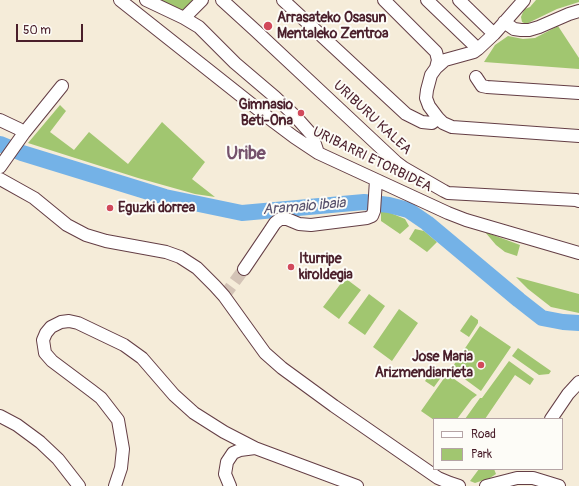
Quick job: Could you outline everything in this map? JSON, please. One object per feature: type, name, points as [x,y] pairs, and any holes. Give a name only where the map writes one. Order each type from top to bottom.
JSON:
[{"type":"street","points":[[146,0],[184,18],[199,27],[235,63],[280,102],[312,135],[318,153]]},
{"type":"street","points":[[184,18],[202,0]]},
{"type":"street","name":"URIBURU KALEA","points":[[222,0],[396,162],[448,193],[579,201]]},
{"type":"street","points":[[283,0],[406,114],[422,122],[432,123],[438,118]]},
{"type":"street","points":[[384,0],[436,52],[438,60],[436,68]]},
{"type":"street","points":[[427,0],[478,49]]},
{"type":"street","points":[[459,0],[494,34]]},
{"type":"street","points":[[524,0],[494,34],[478,49],[474,52],[445,60],[436,68],[431,75],[427,90],[426,98],[429,106],[443,123],[454,127],[579,136]]},
{"type":"street","name":"URIBARRI ETORBIDEA","points":[[125,2],[294,138],[318,153],[466,220],[579,253]]},
{"type":"street","points":[[504,22],[514,28],[529,30],[579,11]]},
{"type":"street","points":[[476,77],[482,86],[487,87],[579,93]]},
{"type":"street","points":[[4,162],[24,133],[62,86]]},
{"type":"street","points":[[0,120],[20,129],[24,133]]},
{"type":"street","points":[[0,179],[34,198],[67,225],[86,235],[106,241],[166,252],[180,257],[197,268],[224,296],[265,353],[282,368],[438,478],[459,486]]},
{"type":"street","points":[[244,269],[275,223],[280,219],[287,219],[299,224],[311,225],[368,218],[372,216],[374,211],[376,180]]},
{"type":"street","points":[[115,486],[121,468],[123,449],[118,420],[101,398],[52,361],[45,353],[43,340],[46,333],[51,327],[61,322],[69,321],[78,323],[124,345],[142,358],[174,395],[194,413],[224,432],[255,448],[357,486]]},
{"type":"street","points":[[552,418],[568,394],[579,382]]},
{"type":"street","points":[[0,416],[17,425],[40,442],[58,459],[78,486]]},
{"type":"street","points":[[224,432],[228,438],[233,453]]},
{"type":"street","points":[[230,486],[225,474],[226,462],[233,453],[240,450],[255,448]]},
{"type":"street","points":[[509,480],[517,470]]},
{"type":"street","points":[[533,470],[537,476],[544,481]]},
{"type":"street","points":[[486,486],[517,478],[533,478],[559,486]]},
{"type":"green space","points":[[159,0],[196,0],[185,11],[177,11]]},
{"type":"green space","points":[[536,0],[579,0],[579,2],[557,9],[526,24],[522,22],[521,17],[523,12]]},
{"type":"green space","points":[[558,26],[579,58],[579,69],[484,62],[495,45],[508,36],[523,39],[535,38]]},
{"type":"green space","points":[[60,105],[66,111],[50,132],[74,150],[89,132],[128,164],[162,122],[205,162],[192,179],[215,197],[195,194],[138,178],[28,143]]},
{"type":"green space","points":[[381,209],[405,219],[409,226],[400,234],[381,221]]},
{"type":"green space","points":[[415,229],[424,231],[437,242],[427,252],[409,239]]},
{"type":"green space","points":[[485,232],[520,245],[517,256],[505,252],[496,245]]},
{"type":"green space","points":[[516,277],[579,294],[579,313],[551,307],[528,289]]},
{"type":"green space","points":[[345,278],[361,290],[339,319],[323,307]]},
{"type":"green space","points":[[369,294],[385,306],[365,335],[348,323]]},
{"type":"green space","points":[[399,309],[418,323],[392,361],[373,347]]},
{"type":"green space","points":[[471,315],[478,320],[478,323],[469,337],[460,331]]},
{"type":"green space","points":[[480,326],[511,347],[481,391],[451,369]]},
{"type":"green space","points":[[518,348],[551,371],[549,374],[539,375],[512,356]]},
{"type":"green space","points":[[509,361],[534,379],[530,385],[515,375],[486,418],[466,418],[480,398],[482,398]]},
{"type":"green space","points":[[436,366],[445,372],[434,387],[425,381]]},
{"type":"green space","points":[[447,374],[477,395],[472,399],[458,418],[433,418],[433,419],[421,411]]},
{"type":"green space","points":[[478,470],[494,470],[496,474],[490,478],[475,483],[470,481]]},
{"type":"waterway","name":"Aramaio ibaia","points":[[0,144],[22,153],[165,197],[242,213],[364,202],[389,205],[408,210],[427,223],[542,318],[579,323]]},
{"type":"tunnel","points":[[224,296],[244,269]]},
{"type":"place","name":"Arrasateko Osasun Mentaleko Zentroa","points":[[268,26]]},
{"type":"place","name":"Gimnasio Beti-Ona","points":[[301,113]]},
{"type":"place","name":"Eguzki dorrea","points":[[110,208]]},
{"type":"place","name":"Iturripe kiroldegia","points":[[291,267]]},
{"type":"place","name":"Jose Maria Arizmendiarrieta","points":[[481,365]]},
{"type":"district","name":"Uribe","points":[[246,154]]}]
